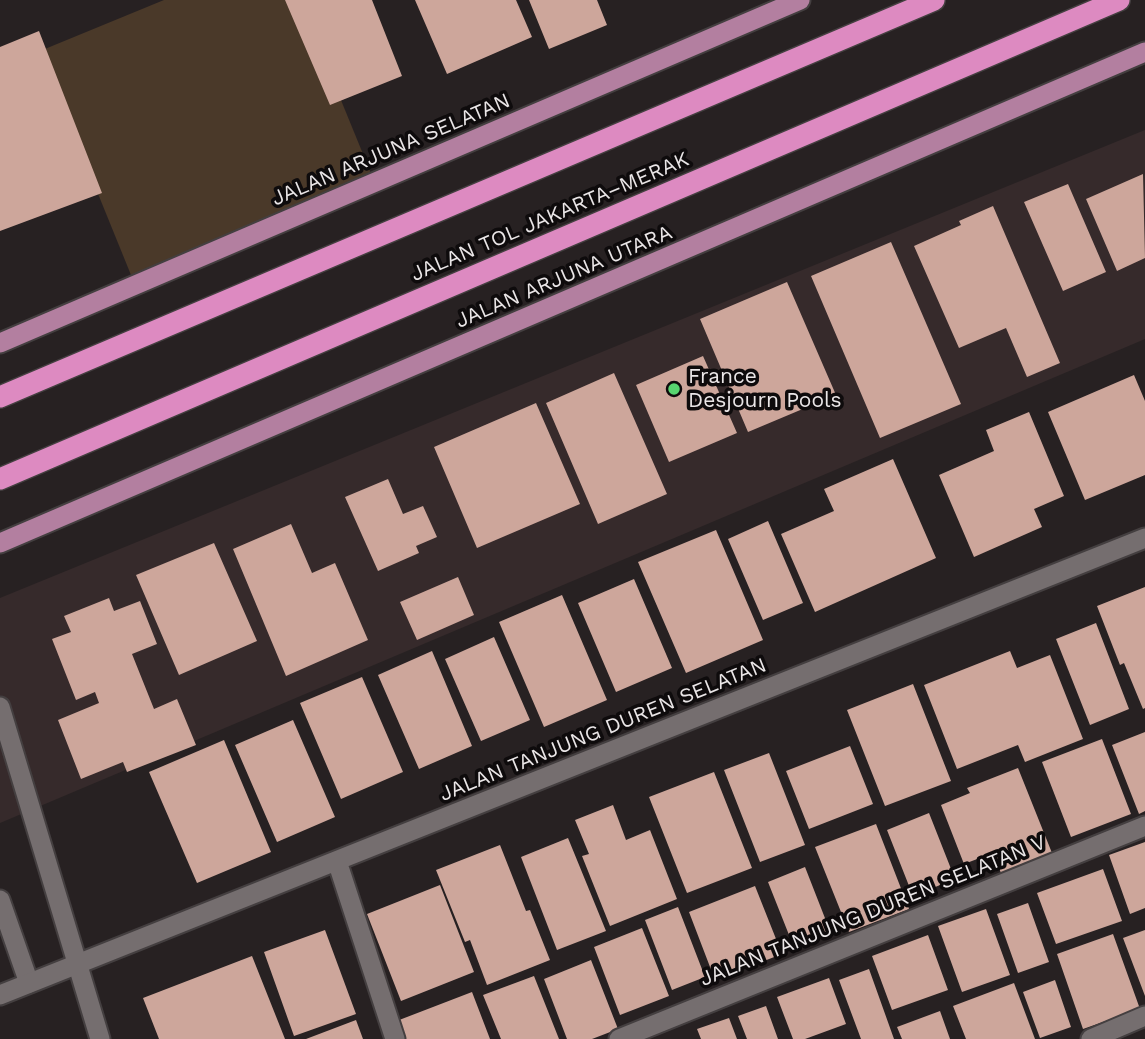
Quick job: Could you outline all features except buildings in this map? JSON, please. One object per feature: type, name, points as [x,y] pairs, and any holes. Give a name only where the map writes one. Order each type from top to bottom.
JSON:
[{"type":"highway","points":[[0,397],[934,0]]},
{"type":"highway","name":"JALAN TOL JAKARTA–MERAK","points":[[0,479],[1119,0]]},
{"type":"main road","name":"JALAN ARJUNA SELATAN","points":[[0,343],[800,0]]},
{"type":"main road","name":"JALAN ARJUNA UTARA","points":[[0,543],[1145,52]]},
{"type":"street","name":"JALAN TANJUNG DUREN SELATAN","points":[[0,995],[1145,538]]},
{"type":"street","points":[[0,707],[100,1039]]},
{"type":"street","name":"JALAN TANJUNG DUREN SELATAN V","points":[[619,1039],[1145,826]]},
{"type":"street","points":[[337,861],[395,1039]]},
{"type":"street","points":[[0,900],[29,983]]},
{"type":"street","points":[[1091,1039],[1145,1016]]},
{"type":"shaded area","points":[[164,0],[300,0],[372,176],[131,275],[40,51]]},
{"type":"shaded area","points":[[1145,130],[1145,339],[0,823],[0,598]]},
{"type":"place","name":"France Desjourn Pools","points":[[674,389]]}]
